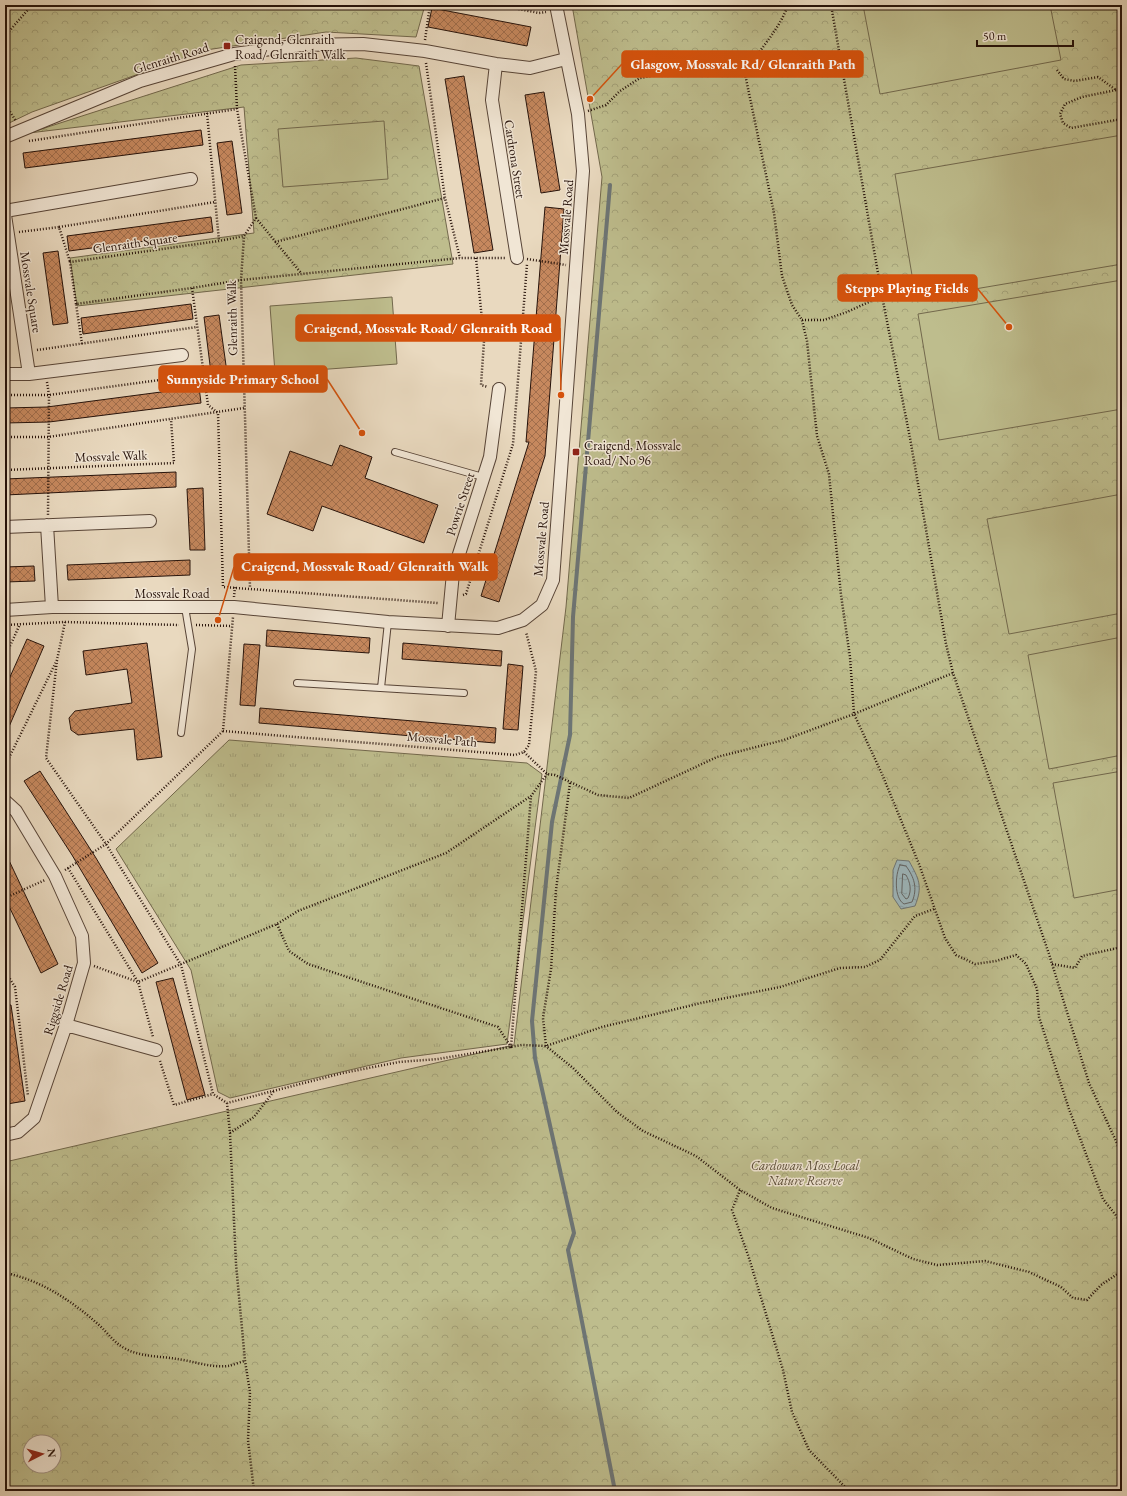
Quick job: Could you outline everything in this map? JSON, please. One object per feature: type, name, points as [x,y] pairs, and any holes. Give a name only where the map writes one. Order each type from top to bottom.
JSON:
[{"type":"street","name":"Mossvale Road","points":[[5,610],[52,607],[234,607],[388,622],[498,628],[523,620],[542,605],[553,580],[583,171],[578,114],[556,7]]},
{"type":"street","name":"Glenraith Road","points":[[5,137],[140,81],[234,54],[301,45],[363,44],[425,51],[496,64],[530,68],[566,59]]},
{"type":"street","name":"Cardrona Street","points":[[496,64],[492,100],[522,259]]},
{"type":"street","points":[[5,211],[191,178]]},
{"type":"street","name":"Mossvale Square","points":[[5,216],[29,374]]},
{"type":"street","points":[[5,374],[29,374],[182,355]]},
{"type":"street","name":"Powrie Street","points":[[448,626],[453,573],[490,457],[498,389]]},
{"type":"street","points":[[5,527],[150,521]]},
{"type":"street","points":[[47,525],[52,607]]},
{"type":"street","name":"Riggside Road","points":[[5,801],[16,811],[55,876],[82,936],[84,963],[66,1025],[34,1118],[18,1132],[5,1135]]},
{"type":"street","points":[[66,1025],[156,1050]]},
{"type":"lane","points":[[395,452],[483,477]]},
{"type":"lane","points":[[181,733],[192,650],[185,607]]},
{"type":"lane","points":[[381,688],[388,622]]},
{"type":"lane","points":[[297,683],[464,693]]},
{"type":"path","points":[[5,36],[32,5]]},
{"type":"path","points":[[430,5],[425,36],[425,51],[445,198],[460,258]]},
{"type":"path","points":[[498,5],[539,13],[556,7]]},
{"type":"path","points":[[788,5],[784,19],[752,62],[745,74],[774,213],[782,276],[792,305],[802,320],[807,341],[818,436],[829,474],[841,595],[850,657],[854,714],[882,774],[918,864],[944,938],[956,956],[975,964],[996,961],[1016,955],[1026,964],[1037,989],[1039,1017],[1069,1108],[1103,1199],[1122,1223]]},
{"type":"path","points":[[831,5],[882,296],[910,438],[946,644],[953,673],[1052,964],[1088,1082],[1122,1154]]},
{"type":"path","points":[[234,54],[238,109],[256,218],[301,274]]},
{"type":"path","points":[[578,114],[606,105],[620,90],[640,78],[712,65],[728,65],[745,74]]},
{"type":"path","points":[[1057,70],[1064,79],[1076,81],[1098,77],[1116,90]]},
{"type":"path","points":[[1122,90],[1082,98],[1065,104],[1060,114],[1063,123],[1071,128],[1122,119]]},
{"type":"path","points":[[5,104],[22,130]]},
{"type":"path","points":[[28,141],[238,109]]},
{"type":"path","points":[[207,113],[219,241]]},
{"type":"path","points":[[275,242],[445,198]]},
{"type":"path","points":[[8,233],[59,227],[215,202]]},
{"type":"path","name":"Glenraith Walk","points":[[250,588],[241,280],[244,236],[256,218]]},
{"type":"path","points":[[59,227],[70,262],[82,344]]},
{"type":"path","name":"Glenraith Square","points":[[70,262],[219,241],[244,236]]},
{"type":"path","points":[[76,304],[241,280],[460,258],[522,259],[576,267]]},
{"type":"path","points":[[476,258],[484,341],[480,385],[517,391]]},
{"type":"path","points":[[192,288],[208,405],[218,413],[223,587],[450,603],[466,594],[513,444],[517,391],[522,259]]},
{"type":"path","points":[[802,320],[824,320],[847,312],[882,296]]},
{"type":"path","points":[[26,352],[197,327]]},
{"type":"path","points":[[46,372],[49,395],[47,525]]},
{"type":"path","points":[[5,396],[49,395],[204,374]]},
{"type":"path","name":"Mossvale Walk","points":[[5,437],[48,437],[245,408]]},
{"type":"path","name":"Mossvale Walk","points":[[5,470],[174,463],[171,420]]},
{"type":"path","points":[[5,898],[55,876],[106,844],[224,731],[235,587]]},
{"type":"path","points":[[523,620],[536,671],[529,745],[524,752],[547,774],[555,775],[598,795],[629,798],[718,757],[784,740],[854,714],[953,673]]},
{"type":"path","points":[[65,622],[57,660],[46,758],[106,844],[181,965],[213,1094],[227,1103],[343,1073],[399,1062],[438,1058],[522,1045],[546,1046],[602,1027],[701,1003],[780,987],[840,968],[865,967],[880,960],[915,916],[934,909]]},
{"type":"path","points":[[5,625],[65,622],[232,626]]},
{"type":"path","points":[[5,657],[20,624]]},
{"type":"path","points":[[5,766],[7,758],[57,660]]},
{"type":"path","name":"Mossvale Path","points":[[224,731],[515,755],[524,752]]},
{"type":"path","points":[[84,963],[138,982],[181,965],[277,924],[298,911],[446,853],[531,796],[547,774]]},
{"type":"path","points":[[570,783],[556,890],[551,969],[543,1018],[546,1046],[573,1068],[617,1112],[643,1131],[696,1156],[740,1190],[772,1208],[869,1238],[913,1259],[937,1264],[985,1261],[1029,1272],[1060,1287],[1073,1298],[1086,1300],[1101,1285],[1122,1271]]},
{"type":"path","points":[[511,1047],[531,796]]},
{"type":"path","points":[[68,868],[138,982],[156,1050],[174,1106],[213,1094]]},
{"type":"path","points":[[277,924],[289,951],[308,964],[498,1027],[511,1047]]},
{"type":"path","points":[[1052,964],[1075,968],[1082,956],[1122,947]]},
{"type":"path","points":[[5,971],[15,987],[29,1100],[39,1105]]},
{"type":"path","points":[[230,1133],[254,1117],[274,1091]]},
{"type":"path","points":[[227,1103],[230,1133],[236,1264],[245,1361],[250,1392],[248,1440],[254,1491]]},
{"type":"path","points":[[740,1190],[732,1210],[749,1258],[783,1370],[792,1412],[809,1450],[849,1491]]},
{"type":"path","points":[[5,1273],[21,1276],[36,1282],[60,1295],[101,1326],[112,1339],[127,1350],[140,1354],[214,1366],[228,1366],[245,1361]]},
{"type":"green space","points":[[5,5],[425,5],[416,37],[326,32],[206,50],[32,112],[5,125]]},
{"type":"green space","name":"Cardowan Moss Local Nature Reserve","points":[[572,5],[1122,5],[1122,1491],[5,1491],[5,1162],[514,1045],[566,607],[602,177]]},
{"type":"green space","points":[[863,5],[1050,5],[1061,60],[880,94]]},
{"type":"green space","points":[[356,58],[419,66],[453,264],[77,306],[70,258],[254,233],[244,107],[29,133],[241,65]]},
{"type":"green space","points":[[384,121],[388,179],[283,187],[278,129]]},
{"type":"green space","points":[[1122,135],[1122,264],[916,299],[895,174]]},
{"type":"green space","points":[[1122,280],[1122,409],[939,440],[918,314]]},
{"type":"green space","points":[[392,297],[397,364],[275,373],[270,306]]},
{"type":"green space","points":[[1122,494],[1122,613],[1009,634],[987,519]]},
{"type":"green space","points":[[1122,637],[1122,755],[1049,769],[1028,655]]},
{"type":"green space","points":[[229,740],[527,763],[542,774],[507,1044],[401,1058],[230,1098],[218,1092],[191,970],[116,849]]},
{"type":"green space","points":[[1122,771],[1122,889],[1074,898],[1053,783]]},
{"type":"water","points":[[897,860],[909,861],[919,883],[919,893],[915,906],[901,909],[893,897],[893,870]]},
{"type":"building","points":[[432,8],[531,27],[527,46],[428,27]]},
{"type":"building","points":[[464,76],[493,250],[474,253],[445,79]]},
{"type":"building","points":[[544,92],[560,190],[541,193],[525,95]]},
{"type":"building","points":[[201,130],[203,145],[25,168],[23,153]]},
{"type":"building","points":[[232,141],[242,213],[227,215],[217,143]]},
{"type":"building","points":[[545,207],[564,209],[545,456],[499,602],[481,596],[529,442],[526,442]]},
{"type":"building","points":[[211,217],[213,232],[69,251],[67,236]]},
{"type":"building","points":[[58,251],[68,323],[53,325],[43,253]]},
{"type":"building","points":[[191,304],[193,319],[83,334],[81,318]]},
{"type":"building","points":[[219,315],[229,387],[213,389],[204,317]]},
{"type":"building","points":[[199,387],[201,403],[49,422],[5,423],[5,408],[47,407]]},
{"type":"building","points":[[340,445],[372,457],[365,478],[438,505],[424,543],[322,506],[313,531],[267,514],[290,451],[332,466]]},
{"type":"building","points":[[176,472],[176,487],[5,495],[5,479]]},
{"type":"building","points":[[203,488],[205,550],[190,550],[187,489]]},
{"type":"building","points":[[190,560],[190,575],[68,580],[67,565]]},
{"type":"building","points":[[34,566],[35,581],[5,582],[5,567]]},
{"type":"building","points":[[267,630],[370,638],[369,653],[266,646]]},
{"type":"building","points":[[27,639],[44,646],[5,736],[5,688]]},
{"type":"building","points":[[147,643],[162,757],[137,760],[134,729],[78,735],[71,730],[69,718],[75,711],[132,703],[127,669],[86,675],[83,651]]},
{"type":"building","points":[[403,643],[502,651],[501,666],[402,659]]},
{"type":"building","points":[[244,644],[260,645],[255,706],[240,705]]},
{"type":"building","points":[[508,664],[523,666],[518,730],[503,729]]},
{"type":"building","points":[[260,708],[496,728],[495,743],[259,723]]},
{"type":"building","points":[[40,771],[96,858],[158,963],[142,973],[72,855],[24,781]]},
{"type":"building","points":[[5,852],[58,964],[41,973],[5,898]]},
{"type":"building","points":[[173,978],[205,1095],[187,1100],[156,982]]},
{"type":"building","points":[[5,1005],[11,1005],[25,1101],[7,1104],[5,1095]]},
{"type":"waterway","points":[[610,185],[573,617],[570,735],[552,822],[532,1021],[535,1058],[574,1233],[568,1250],[615,1491]]},
{"type":"place","name":"Craigend, Glenraith Road/ Glenraith Walk","points":[[227,46]]},
{"type":"place","name":"Glasgow, Mossvale Rd/ Glenraith Path","points":[[590,99]]},
{"type":"place","name":"Stepps Playing Fields","points":[[1009,327]]},
{"type":"place","name":"Craigend, Mossvale Road/ Glenraith Road","points":[[561,395]]},
{"type":"place","name":"Sunnyside Primary School","points":[[362,433]]},
{"type":"place","name":"Craigend, Mossvale Road/ No 96","points":[[576,452]]},
{"type":"place","name":"Craigend, Mossvale Road/ Glenraith Walk","points":[[218,620]]}]
